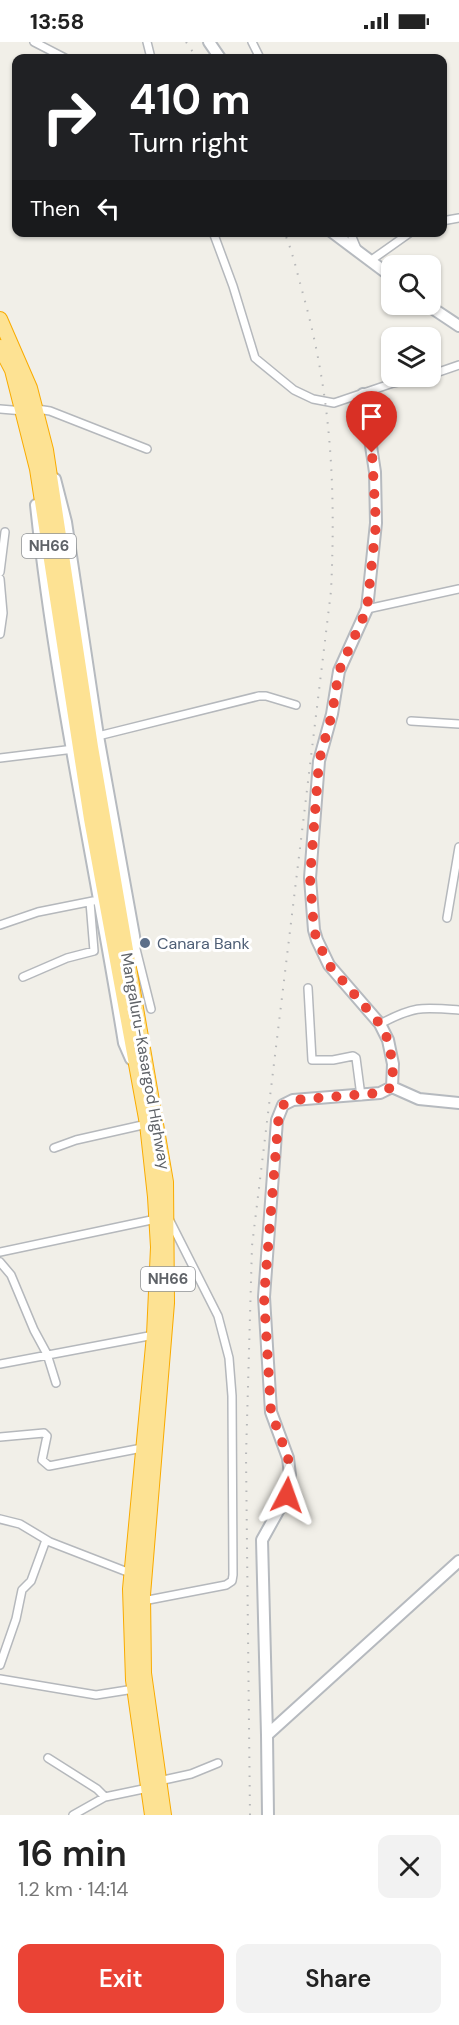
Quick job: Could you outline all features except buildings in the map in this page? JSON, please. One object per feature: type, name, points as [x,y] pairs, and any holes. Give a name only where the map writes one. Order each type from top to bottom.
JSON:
[{"type":"highway","name":"Mangaluru-Kasargod Highway","points":[[0,319],[16,352],[43,469],[162,1218],[158,1247],[154,1335],[130,1573],[134,1689],[154,1785],[164,1815]]},
{"type":"highway","name":"Mangaluru-Kasargod Highway","points":[[0,347],[30,410]]},
{"type":"highway","name":"Mangaluru-Kasargod Highway","points":[[88,745],[159,1131],[167,1303],[142,1601],[144,1673],[154,1785],[152,1815]]},
{"type":"street","points":[[34,42],[57,54]]},
{"type":"street","points":[[215,237],[255,358],[294,390],[313,399],[334,403],[382,387]]},
{"type":"street","points":[[338,237],[381,269]]},
{"type":"street","points":[[352,237],[358,253]]},
{"type":"street","points":[[370,261],[404,237]]},
{"type":"street","points":[[441,315],[459,326]]},
{"type":"street","points":[[448,320],[459,315]]},
{"type":"street","points":[[441,371],[459,365]]},
{"type":"street","points":[[363,394],[375,472],[376,524],[367,609],[339,671],[332,714],[319,761],[310,878],[314,930],[322,950],[342,981],[380,1024],[388,1040],[393,1065],[392,1087]]},
{"type":"street","points":[[0,409],[50,411],[147,449]]},
{"type":"street","points":[[43,469],[35,488],[39,534],[151,1009]]},
{"type":"street","points":[[0,572],[5,532]]},
{"type":"street","points":[[0,579],[3,613],[0,634]]},
{"type":"street","points":[[367,609],[459,589]]},
{"type":"street","points":[[0,758],[88,745],[259,696],[296,705]]},
{"type":"street","points":[[411,721],[459,724]]},
{"type":"street","points":[[23,977],[67,958],[94,951],[88,745]]},
{"type":"street","points":[[447,918],[459,847]]},
{"type":"street","points":[[0,925],[38,912],[94,901]]},
{"type":"street","points":[[94,901],[124,1043],[138,1076]]},
{"type":"street","points":[[129,961],[135,945]]},
{"type":"street","points":[[308,988],[312,1060],[333,1060],[353,1056],[356,1058],[361,1095]]},
{"type":"street","points":[[380,1024],[420,1007],[459,1010]]},
{"type":"street","points":[[268,1815],[262,1540],[287,1495],[290,1475],[288,1458],[271,1412],[264,1297],[277,1120],[283,1105],[293,1100],[380,1093],[392,1087]]},
{"type":"street","points":[[392,1087],[419,1099],[459,1103]]},
{"type":"street","points":[[54,1148],[76,1140],[147,1124]]},
{"type":"street","points":[[0,1252],[162,1218],[218,1316],[229,1358],[232,1396],[232,1581],[226,1585],[142,1601]]},
{"type":"street","points":[[0,1262],[11,1275],[34,1330],[47,1354],[56,1383]]},
{"type":"street","points":[[0,1364],[154,1335]]},
{"type":"street","points":[[0,1437],[44,1433],[47,1436],[42,1460],[49,1466],[142,1448]]},
{"type":"street","points":[[0,1519],[20,1524],[46,1540],[130,1573]]},
{"type":"street","points":[[0,1665],[16,1619],[20,1598],[31,1581],[46,1540]]},
{"type":"street","points":[[267,1734],[459,1561]]},
{"type":"street","points":[[0,1679],[96,1695],[134,1689]]},
{"type":"street","points":[[48,1758],[97,1789],[105,1797]]},
{"type":"street","points":[[73,1815],[105,1797],[191,1774],[218,1763]]},
{"type":"railway","points":[[186,42],[194,54]]},
{"type":"railway","points":[[250,1815],[246,1456],[252,1246],[331,591],[333,515],[329,441],[320,368],[295,263],[286,237]]},
{"type":"place","name":"Canara Bank","points":[[145,943]]},
{"type":"route","points":[[287,1495],[290,1475],[288,1458],[271,1412],[264,1297],[279,1112],[283,1105],[293,1100],[380,1093],[392,1087],[393,1065],[388,1040],[380,1024],[329,965],[317,940],[314,930],[310,878],[319,761],[332,714],[339,671],[367,609],[376,524],[375,472],[372,453]]}]
